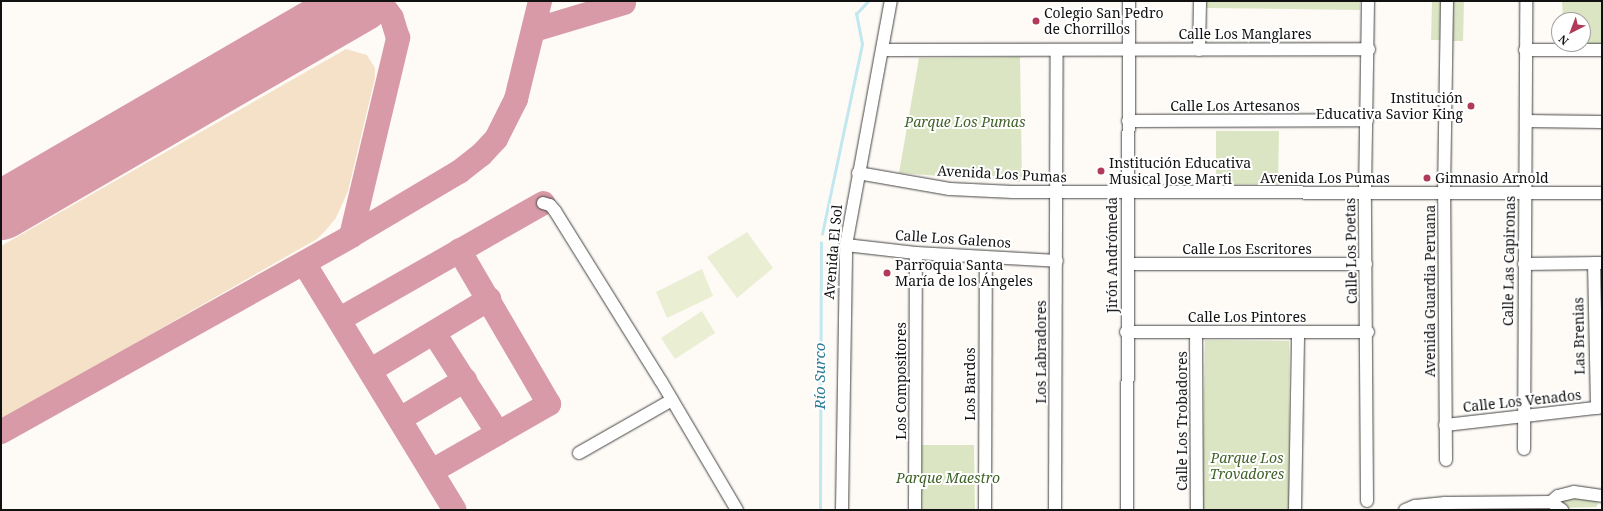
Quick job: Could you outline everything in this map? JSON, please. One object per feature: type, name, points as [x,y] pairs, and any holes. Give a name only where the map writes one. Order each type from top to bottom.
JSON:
[{"type":"street","name":"Avenida El Sol","points":[[842,510],[846,245],[858,173],[891,1]]},
{"type":"street","name":"Jirón Andrómeda","points":[[1127,510],[1126,332],[1128,264],[1127,193],[1129,1]]},
{"type":"street","points":[[1199,50],[1200,1]]},
{"type":"street","name":"Calle Los Poetas","points":[[1367,501],[1368,332],[1366,193],[1369,49],[1368,1]]},
{"type":"street","name":"Avenida Guardia Peruana","points":[[1446,460],[1444,193],[1447,1]]},
{"type":"street","name":"Calle Las Capironas","points":[[1524,449],[1522,418],[1526,1]]},
{"type":"street","name":"Calle Los Manglares","points":[[882,50],[1369,49]]},
{"type":"street","name":"Los Labradores","points":[[1055,510],[1058,192],[1057,50]]},
{"type":"street","points":[[1525,50],[1602,50]]},
{"type":"street","name":"Calle Los Artesanos","points":[[1128,121],[1367,120]]},
{"type":"street","points":[[1526,121],[1602,122]]},
{"type":"street","name":"Avenida Los Pumas","points":[[858,173],[950,189],[1058,192],[1602,192]]},
{"type":"street","points":[[543,202],[550,205],[555,211],[672,400],[737,510]]},
{"type":"street","name":"Calle Los Galenos","points":[[846,245],[916,253],[1057,261]]},
{"type":"street","name":"Los Compositores","points":[[915,510],[916,253]]},
{"type":"street","name":"Los Bardos","points":[[985,510],[986,258]]},
{"type":"street","points":[[1524,264],[1598,263]]},
{"type":"street","name":"Las Brenias","points":[[1598,263],[1599,408]]},
{"type":"street","name":"Calle Los Escritores","points":[[1128,264],[1366,264]]},
{"type":"street","name":"Calle Los Pintores","points":[[1126,332],[1368,332]]},
{"type":"street","name":"Calle Los Trobadores","points":[[1196,332],[1197,510]]},
{"type":"street","points":[[1295,510],[1298,332]]},
{"type":"street","points":[[579,453],[672,400]]},
{"type":"street","name":"Calle Los Venados","points":[[1445,425],[1522,418],[1599,408]]},
{"type":"street","points":[[1551,502],[1558,496],[1574,492],[1602,496]]},
{"type":"street","points":[[1405,510],[1415,506],[1445,503],[1551,502],[1562,510]]},
{"type":"green space","points":[[1206,1],[1360,1],[1360,10],[1206,8]]},
{"type":"green space","points":[[1432,1],[1443,1],[1442,40],[1431,40]]},
{"type":"green space","points":[[1453,1],[1464,1],[1463,41],[1452,41]]},
{"type":"green space","points":[[1562,1],[1602,1],[1602,46],[1591,45],[1591,12],[1563,12]]},
{"type":"green space","name":"Parque Los Pumas","points":[[1020,57],[1022,182],[899,173],[919,58]]},
{"type":"green space","points":[[1216,131],[1279,131],[1278,184],[1216,185]]},
{"type":"green space","points":[[747,232],[773,268],[737,298],[707,257]]},
{"type":"green space","points":[[702,269],[713,296],[667,318],[656,292]]},
{"type":"green space","points":[[702,311],[715,333],[675,359],[661,338]]},
{"type":"green space","name":"Parque Los Trovadores","points":[[1205,340],[1289,341],[1290,510],[1202,510]]},
{"type":"green space","name":"Parque Maestro","points":[[922,445],[974,445],[975,510],[922,510]]},
{"type":"green space","points":[[1562,498],[1595,498],[1598,504],[1596,507],[1562,508],[1557,501]]},
{"type":"sand","points":[[346,49],[367,55],[375,68],[375,78],[348,191],[336,218],[325,231],[317,239],[1,420],[1,246]]},
{"type":"waterway","name":"Río Surco","points":[[822,234],[862,44],[856,14],[868,1]]},
{"type":"waterway","name":"Río Surco","points":[[820,510],[821,243]]},
{"type":"taxiway","points":[[1,432],[351,236],[459,172],[481,155],[496,139],[516,99],[540,1]]},
{"type":"taxiway","points":[[534,30],[624,3]]},
{"type":"taxiway","points":[[351,236],[398,38],[392,18],[387,11],[368,4],[357,4]]},
{"type":"taxiway","points":[[340,319],[543,203]]},
{"type":"taxiway","points":[[432,471],[549,404],[459,250]]},
{"type":"taxiway","points":[[304,263],[455,510]]},
{"type":"taxiway","points":[[371,370],[489,299]]},
{"type":"taxiway","points":[[434,333],[498,433]]},
{"type":"taxiway","points":[[400,419],[465,380]]},
{"type":"runway","points":[[1,210],[362,1]]},
{"type":"place","name":"Colegio San Pedro de Chorrillos","points":[[1036,21]]},
{"type":"place","name":"Institución Educativa Savior King","points":[[1471,106]]},
{"type":"place","name":"Institución Educativa Musical Jose Marti","points":[[1101,171]]},
{"type":"place","name":"Gimnasio Arnold","points":[[1427,178]]},
{"type":"place","name":"Parroquia Santa María de los Ángeles","points":[[887,273]]}]
